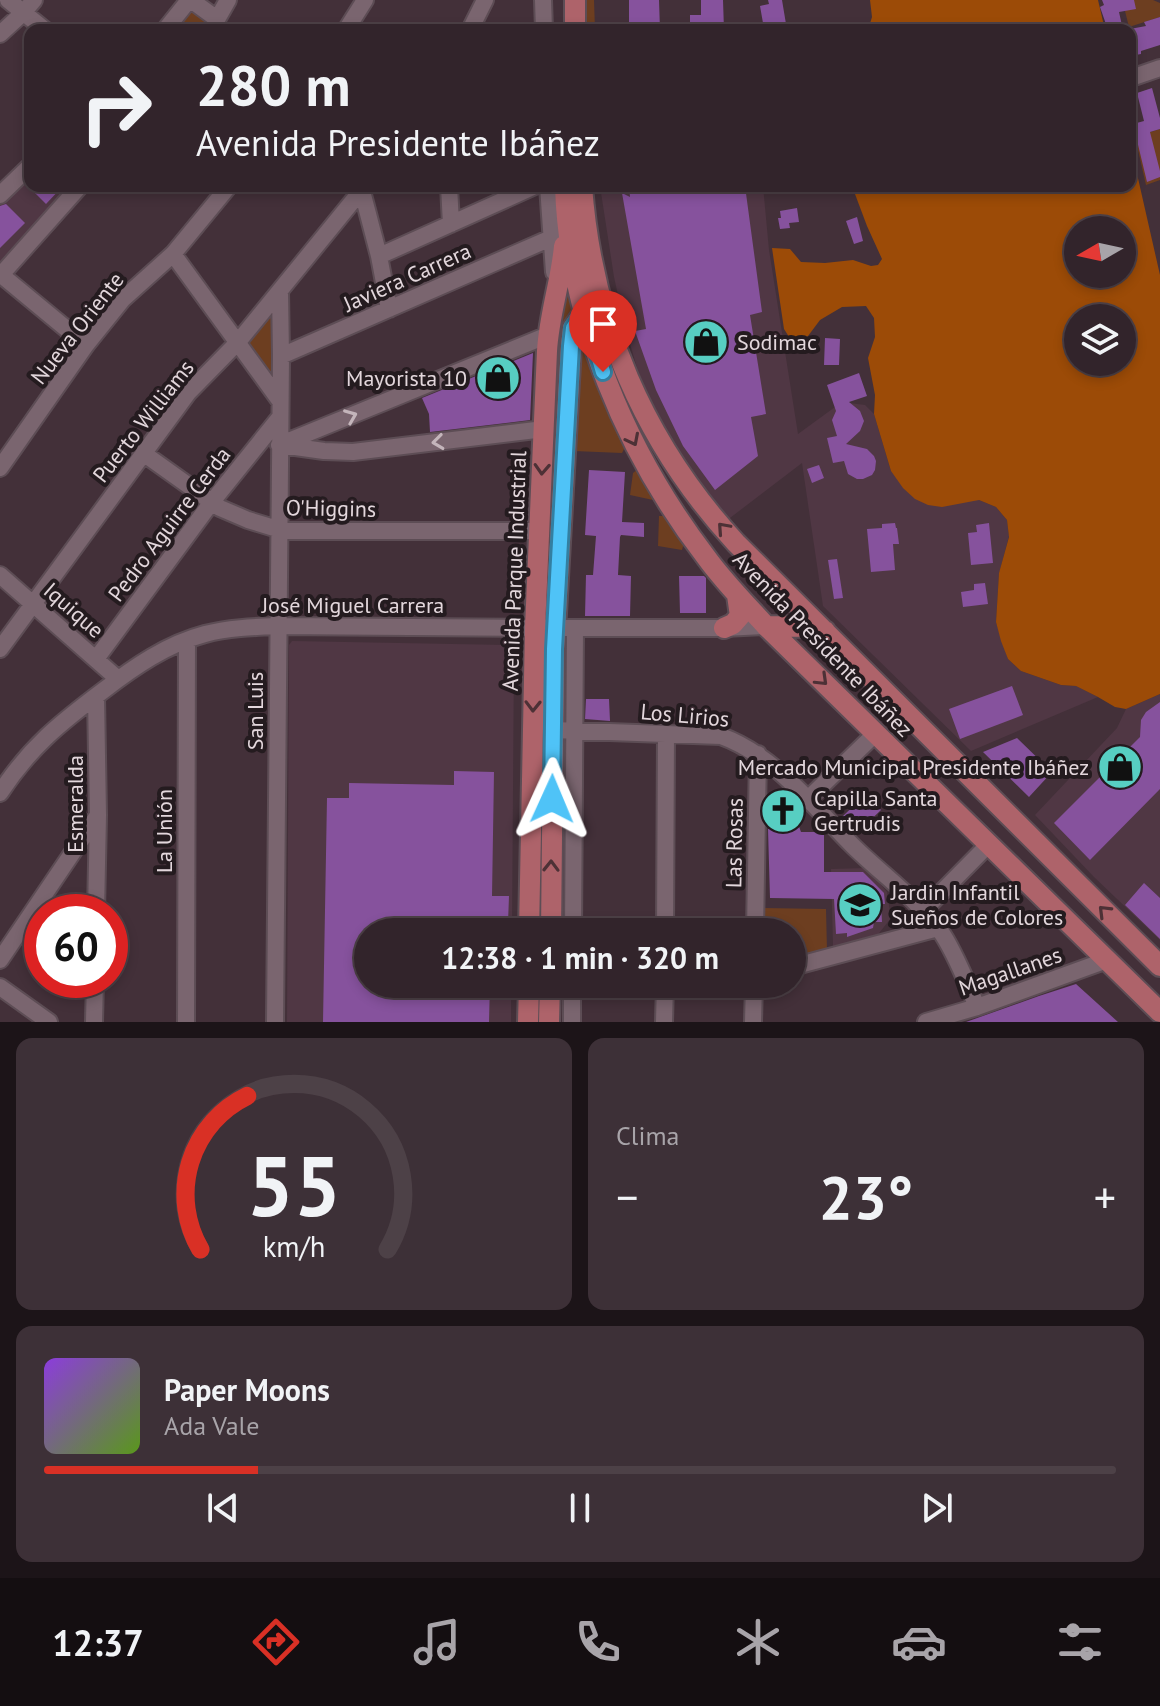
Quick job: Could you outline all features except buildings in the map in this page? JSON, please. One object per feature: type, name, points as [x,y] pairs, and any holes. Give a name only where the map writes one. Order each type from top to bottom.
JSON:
[{"type":"main road","points":[[561,0],[561,24]]},
{"type":"main road","points":[[575,0],[575,24]]},
{"type":"main road","name":"Avenida Presidente Ibáñez","points":[[565,192],[573,262],[603,372],[632,440],[678,518],[710,562],[766,626],[1160,1012]]},
{"type":"main road","name":"Avenida Presidente Ibáñez","points":[[582,192],[586,236],[611,336],[649,422],[708,511],[1160,966]]},
{"type":"main road","name":"Avenida Parque Industrial","points":[[529,918],[535,628],[548,335],[562,268],[567,214]]},
{"type":"main road","name":"Avenida Parque Industrial","points":[[552,918],[564,730],[566,431],[572,334],[597,284]]},
{"type":"main road","points":[[544,429],[556,424],[566,431]]},
{"type":"main road","points":[[724,628],[740,616],[737,595]]},
{"type":"main road","points":[[766,626],[810,627],[825,631]]},
{"type":"main road","points":[[1107,960],[1127,944],[1129,936]]},
{"type":"main road","points":[[528,1022],[529,998]]},
{"type":"main road","points":[[549,1022],[550,998]]},
{"type":"street","points":[[8,0],[29,6],[41,24]]},
{"type":"street","points":[[170,24],[190,0],[214,24],[228,0]]},
{"type":"street","points":[[350,24],[365,0]]},
{"type":"street","points":[[473,24],[485,0]]},
{"type":"street","points":[[543,0],[544,24]]},
{"type":"street","points":[[0,34],[29,6]]},
{"type":"street","points":[[1136,76],[1160,68]]},
{"type":"street","points":[[0,195],[24,172]]},
{"type":"street","points":[[75,192],[0,275],[86,345]]},
{"type":"street","name":"Nueva Oriente","points":[[0,468],[86,345],[123,299],[173,254],[224,192]]},
{"type":"street","name":"Puerto Williams","points":[[0,649],[188,393],[238,342],[361,192]]},
{"type":"street","name":"Puerto Williams","points":[[365,192],[389,309]]},
{"type":"street","points":[[449,192],[451,224]]},
{"type":"street","name":"Javiera Carrera","points":[[379,256],[522,192]]},
{"type":"street","points":[[279,445],[548,335],[554,271],[548,192]]},
{"type":"street","name":"Javiera Carrera","points":[[281,356],[551,238]]},
{"type":"street","points":[[173,254],[238,342],[280,409]]},
{"type":"street","name":"San Luis","points":[[275,1022],[280,291]]},
{"type":"street","name":"Pedro Aguirre Cerda","points":[[96,659],[280,409]]},
{"type":"street","points":[[279,445],[353,452],[544,429]]},
{"type":"street","name":"O'Higgins","points":[[143,453],[211,503],[248,520],[279,529],[539,531]]},
{"type":"street","name":"Iquique","points":[[0,575],[118,679]]},
{"type":"street","name":"José Miguel Carrera","points":[[0,793],[20,764],[56,726],[118,679],[161,652],[205,634],[277,626],[766,626]]},
{"type":"street","name":"La Unión","points":[[186,1022],[187,640]]},
{"type":"street","name":"Esmeralda","points":[[96,696],[96,894]]},
{"type":"street","points":[[564,730],[572,918]]},
{"type":"street","name":"Los Lirios","points":[[564,730],[721,736],[758,754],[938,928],[977,1007]]},
{"type":"street","points":[[808,799],[876,733]]},
{"type":"street","points":[[665,918],[666,734]]},
{"type":"street","name":"Las Rosas","points":[[755,918],[758,754]]},
{"type":"street","points":[[0,960],[98,815]]},
{"type":"street","points":[[923,911],[989,844]]},
{"type":"street","points":[[806,963],[938,928]]},
{"type":"street","name":"Magallanes","points":[[926,1022],[1107,960]]},
{"type":"street","points":[[2,995],[49,1022]]},
{"type":"street","points":[[94,1022],[95,998]]},
{"type":"street","points":[[572,998],[572,1022]]},
{"type":"street","points":[[664,1022],[665,998]]},
{"type":"street","points":[[753,1022],[754,998]]},
{"type":"shaded area","points":[[581,0],[594,0],[595,24],[579,24]]},
{"type":"shaded area","points":[[870,0],[1098,0],[1104,24],[870,24]]},
{"type":"shaded area","points":[[1131,0],[1160,3],[1160,17],[1136,25],[1128,24],[1125,11]]},
{"type":"shaded area","points":[[193,9],[207,21],[206,24],[174,24],[186,11]]},
{"type":"shaded area","points":[[1160,129],[1160,180],[1146,185],[1136,137]]},
{"type":"shaded area","points":[[1136,169],[1160,275],[1160,694],[1126,709],[1115,707],[1076,686],[1061,685],[1021,671],[1008,659],[996,622],[999,573],[1009,537],[1007,520],[996,507],[979,500],[942,507],[928,505],[903,488],[891,471],[874,414],[875,395],[868,358],[875,337],[874,318],[866,306],[842,307],[820,320],[808,336],[791,340],[784,329],[772,248],[790,249],[801,262],[853,260],[871,266],[878,265],[882,259],[854,192],[1136,192]]},
{"type":"shaded area","points":[[24,181],[24,192],[66,192],[0,267],[0,203]]},
{"type":"shaded area","points":[[601,192],[764,192],[769,250],[798,434],[835,407],[849,403],[865,405],[874,414],[891,471],[996,507],[1007,520],[1009,536],[999,574],[996,622],[1008,659],[1021,671],[1061,685],[1076,686],[1098,697],[971,751],[823,606],[802,463],[726,521],[705,497],[655,416],[625,327]]},
{"type":"shaded area","points":[[566,278],[577,303],[559,421],[555,422],[556,328]]},
{"type":"shaded area","points":[[274,313],[274,377],[248,341]]},
{"type":"shaded area","points":[[581,342],[625,447],[622,453],[574,451]]},
{"type":"shaded area","points":[[557,431],[549,616],[540,616],[552,432]]},
{"type":"shaded area","points":[[638,469],[655,498],[653,500],[630,495],[633,473]]},
{"type":"shaded area","points":[[659,516],[667,516],[684,543],[682,550],[658,546]]},
{"type":"shaded area","points":[[292,641],[507,645],[514,651],[512,918],[354,918],[354,998],[511,998],[511,1022],[287,1022],[289,645]]},
{"type":"shaded area","name":"Mercado Municipal Presidente Ibáñez","points":[[1160,694],[1160,940],[1035,815],[1117,728],[1126,709]]},
{"type":"shaded area","name":"Jardin Infantil Sueños de Colores","points":[[867,868],[887,892],[891,918],[876,937],[833,946],[831,869]]},
{"type":"shaded area","points":[[760,908],[826,909],[827,951],[806,957],[806,918],[760,918]]},
{"type":"place","name":"Sodimac","points":[[706,342]]},
{"type":"place","name":"Mayorista 10","points":[[498,378]]},
{"type":"place","name":"Mercado Municipal Presidente Ibáñez","points":[[1120,767]]},
{"type":"place","name":"Capilla Santa Gertrudis","points":[[783,811]]},
{"type":"place","name":"Jardin Infantil Sueños de Colores","points":[[860,905]]},
{"type":"route","points":[[552,799],[554,649],[571,346],[573,328],[585,311],[603,372]]}]
